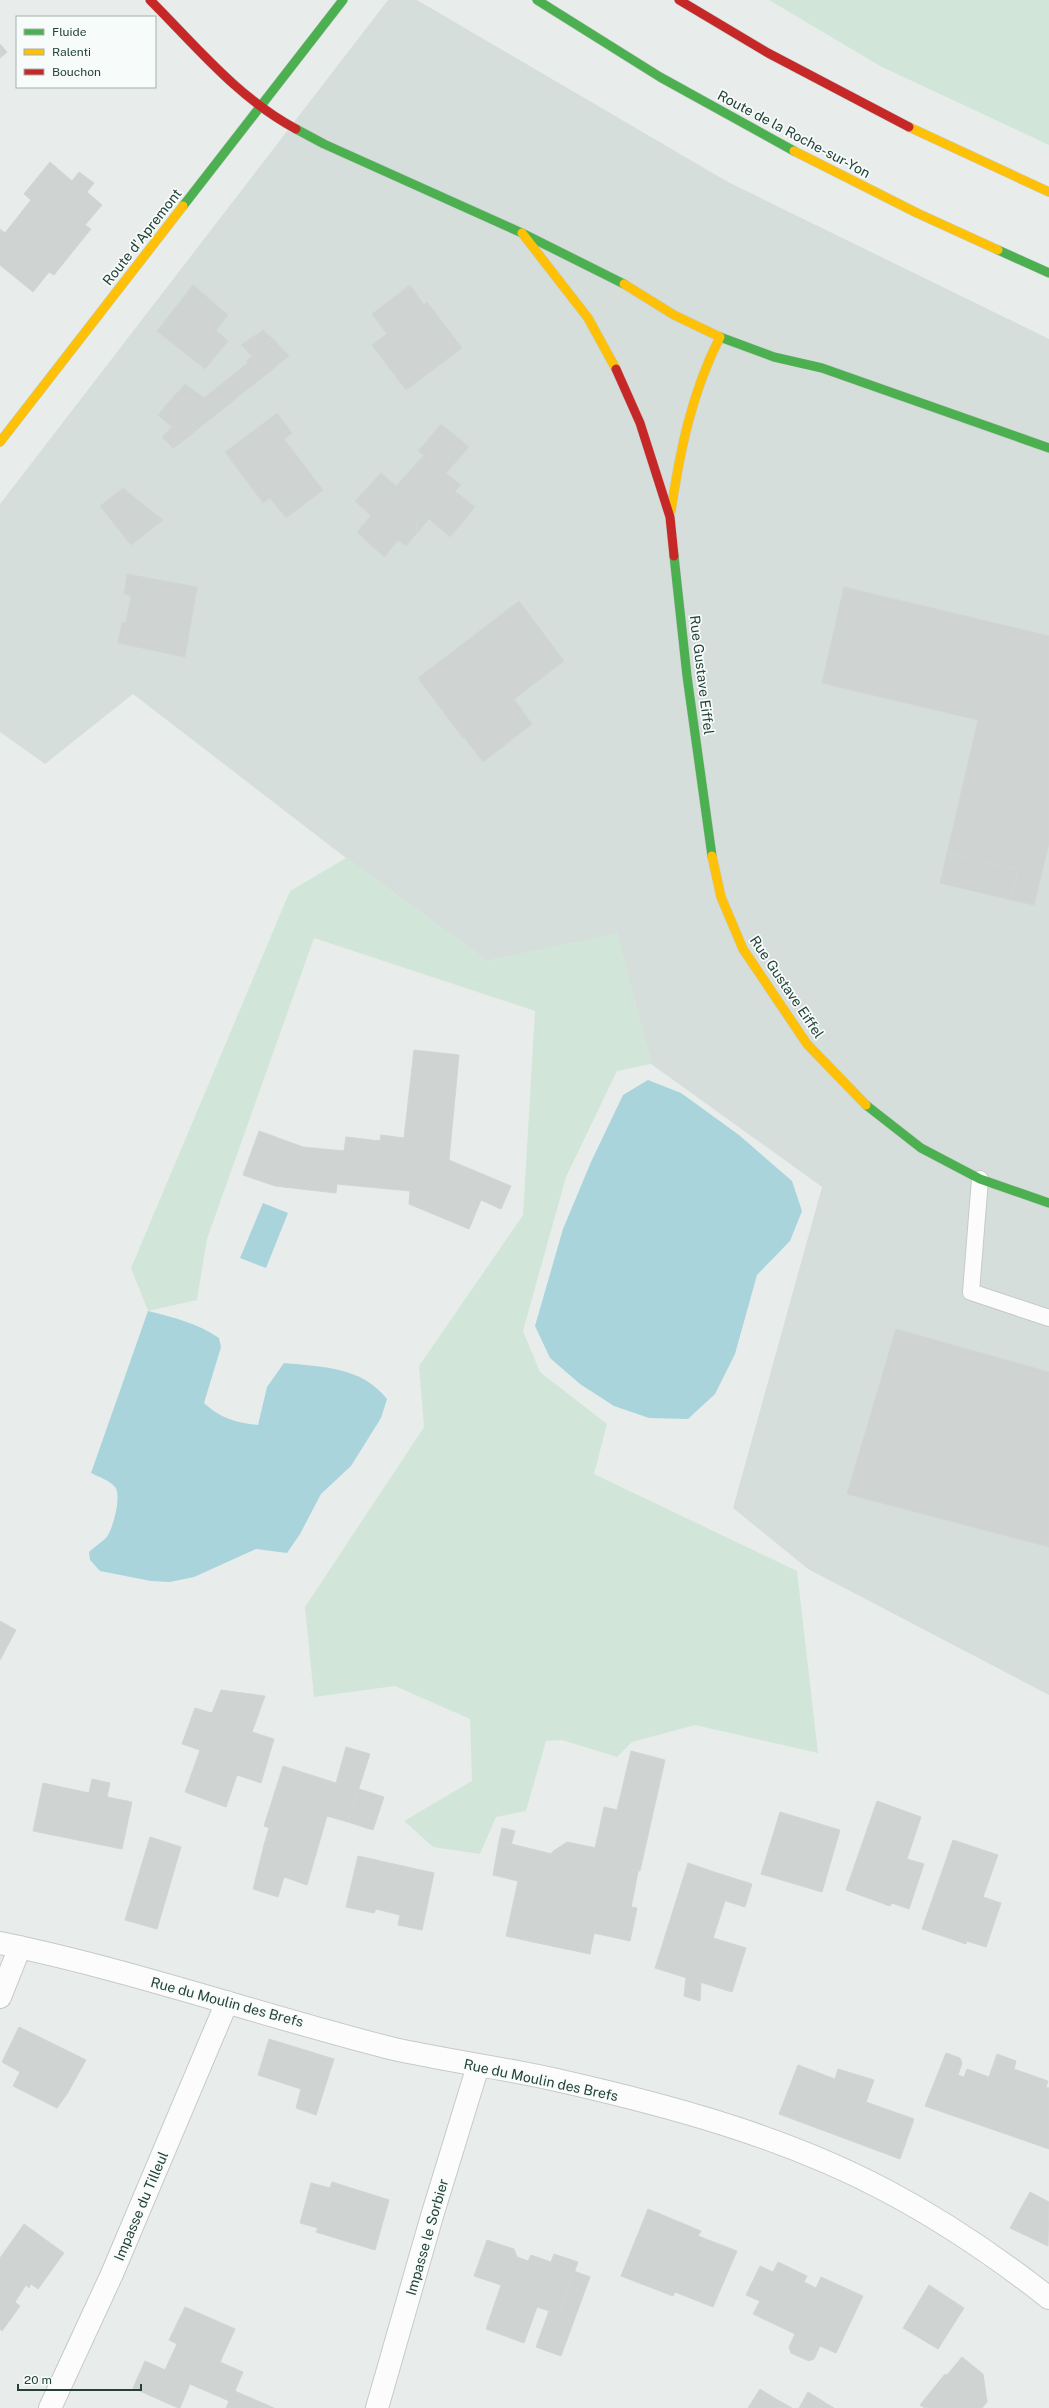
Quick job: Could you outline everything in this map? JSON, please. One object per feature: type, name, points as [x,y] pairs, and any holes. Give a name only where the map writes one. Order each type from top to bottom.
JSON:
[{"type":"main road","points":[[150,0],[245,96],[260,108],[324,144],[522,233],[613,277],[674,315],[720,337],[774,357],[822,368],[1049,448]]},
{"type":"main road","name":"Route d'Apremont","points":[[0,442],[343,0]]},
{"type":"main road","name":"Route de la Roche-sur-Yon","points":[[537,0],[700,100],[789,148],[913,210],[1049,273]]},
{"type":"main road","points":[[679,0],[848,95],[989,166],[1049,192]]},
{"type":"main road","name":"Rue Gustave Eiffel","points":[[522,233],[588,318],[620,376],[640,423],[670,517],[687,676],[711,851],[721,897],[743,949],[807,1044],[859,1099],[921,1148],[980,1179],[1049,1203]]},
{"type":"main road","name":"Rue Gustave Eiffel","points":[[670,517],[681,444],[696,391],[720,337]]},
{"type":"street","points":[[0,1997],[10,1945]]},
{"type":"street","name":"Rue du Moulin des Brefs","points":[[10,1945],[227,2002],[390,2048],[560,2081],[719,2123],[803,2152],[885,2190],[946,2226],[1049,2298]]},
{"type":"street","name":"Impasse du Tilleul","points":[[50,2408],[112,2274],[227,2002]]},
{"type":"street","name":"Impasse le Sorbier","points":[[377,2408],[432,2216],[478,2066]]},
{"type":"lane","points":[[980,1179],[971,1292],[1049,1318]]},
{"type":"shaded area","points":[[388,0],[417,0],[728,182],[1049,339],[1049,1695],[808,1569],[733,1508],[822,1187],[651,1064],[617,934],[487,961],[346,858],[133,694],[45,764],[0,732],[0,504]]},
{"type":"green space","points":[[769,0],[1049,0],[1049,145],[880,66]]},
{"type":"green space","points":[[346,858],[487,961],[617,933],[651,1064],[617,1071],[566,1177],[523,1331],[540,1372],[607,1424],[594,1474],[797,1571],[818,1753],[695,1725],[632,1742],[617,1757],[562,1740],[546,1741],[526,1811],[496,1817],[480,1854],[433,1847],[404,1821],[472,1781],[470,1719],[395,1686],[314,1697],[305,1607],[424,1427],[419,1366],[523,1215],[535,1011],[314,938],[207,1239],[197,1300],[148,1311],[131,1268],[290,891]]},
{"type":"water","points":[[648,1080],[681,1093],[739,1135],[792,1181],[802,1211],[790,1241],[757,1275],[735,1354],[715,1394],[688,1419],[649,1418],[614,1406],[580,1384],[550,1358],[535,1326],[563,1229],[591,1162],[623,1095]]},
{"type":"water","points":[[263,1203],[288,1213],[266,1268],[240,1258]]},
{"type":"water","points":[[148,1311],[193,1324],[219,1338],[221,1347],[204,1403],[222,1416],[229,1419],[258,1425],[267,1387],[284,1363],[326,1367],[353,1374],[377,1388],[387,1399],[381,1418],[351,1466],[321,1494],[300,1534],[287,1553],[256,1549],[194,1577],[170,1582],[151,1581],[100,1571],[90,1560],[89,1552],[109,1534],[116,1512],[118,1497],[117,1491],[113,1485],[91,1473]]},
{"type":"building","points":[[0,44],[7,52],[0,58]]},
{"type":"building","points":[[50,162],[72,181],[79,172],[94,183],[87,192],[102,205],[85,225],[91,229],[54,275],[49,272],[33,292],[0,265],[0,229],[5,233],[31,200],[24,194]]},
{"type":"building","points":[[193,285],[228,315],[216,330],[228,341],[205,369],[157,331]]},
{"type":"building","points":[[410,285],[424,305],[427,302],[462,348],[406,390],[372,345],[387,334],[372,314]]},
{"type":"building","points":[[263,330],[273,339],[252,356],[241,345]]},
{"type":"building","points":[[273,339],[289,356],[198,429],[168,403],[185,384],[204,398],[248,363],[246,361]]},
{"type":"building","points":[[168,403],[198,429],[186,439],[158,415]]},
{"type":"building","points":[[277,413],[292,433],[284,439],[323,490],[286,518],[270,498],[263,503],[225,452]]},
{"type":"building","points":[[441,424],[469,447],[446,473],[461,485],[455,491],[475,507],[450,537],[422,513],[417,520],[417,533],[406,546],[398,540],[384,557],[357,532],[371,516],[355,501],[381,473],[396,486],[424,455],[418,451]]},
{"type":"building","points":[[172,427],[186,439],[173,448],[162,437]]},
{"type":"building","points":[[123,488],[163,520],[131,545],[100,506]]},
{"type":"building","points":[[422,513],[429,519],[417,533],[417,520]]},
{"type":"building","points":[[127,574],[197,587],[185,657],[118,643],[122,622],[126,623],[131,596],[124,594]]},
{"type":"building","points":[[844,587],[1049,636],[1049,843],[1034,905],[1011,900],[1018,870],[947,853],[978,720],[822,683]]},
{"type":"building","points":[[519,601],[564,661],[463,738],[418,678]]},
{"type":"building","points":[[514,699],[532,724],[483,762],[464,737]]},
{"type":"building","points":[[947,853],[1018,870],[1011,900],[940,883]]},
{"type":"building","points":[[414,1050],[459,1055],[449,1160],[511,1186],[501,1209],[481,1200],[469,1229],[409,1204],[410,1191],[337,1184],[336,1193],[275,1186],[243,1175],[259,1131],[303,1147],[344,1151],[346,1137],[380,1141],[381,1135],[404,1138]]},
{"type":"building","points":[[896,1329],[1049,1372],[1049,1547],[847,1494]]},
{"type":"building","points":[[0,1621],[16,1630],[0,1660]]},
{"type":"building","points":[[221,1690],[265,1696],[252,1732],[274,1739],[261,1783],[237,1775],[226,1807],[185,1792],[200,1750],[182,1744],[195,1708],[212,1713]]},
{"type":"building","points":[[346,1747],[370,1754],[348,1822],[327,1816],[307,1885],[284,1877],[278,1897],[253,1889],[264,1845],[272,1846],[276,1830],[264,1826],[283,1766],[336,1783]]},
{"type":"building","points":[[631,1751],[665,1760],[640,1871],[592,1862],[604,1807],[617,1810]]},
{"type":"building","points":[[92,1779],[110,1783],[107,1797],[132,1802],[122,1849],[33,1831],[43,1783],[89,1793]]},
{"type":"building","points":[[359,1789],[384,1797],[373,1830],[348,1822]]},
{"type":"building","points":[[877,1801],[921,1817],[907,1859],[924,1864],[909,1909],[892,1903],[890,1906],[846,1890]]},
{"type":"building","points":[[780,1812],[840,1830],[822,1892],[761,1874]]},
{"type":"building","points":[[269,1828],[276,1830],[272,1846],[264,1845]]},
{"type":"building","points":[[502,1828],[515,1831],[511,1845],[499,1841]]},
{"type":"building","points":[[150,1837],[181,1847],[157,1929],[125,1920]]},
{"type":"building","points":[[953,1840],[998,1855],[983,1897],[1001,1903],[986,1947],[967,1941],[966,1944],[922,1929]]},
{"type":"building","points":[[499,1841],[552,1854],[546,1885],[602,1897],[591,1948],[547,1937],[549,1928],[536,1926],[533,1942],[506,1936],[518,1881],[493,1875]]},
{"type":"building","points":[[567,1842],[596,1848],[592,1862],[638,1871],[634,1893],[624,1890],[620,1905],[601,1901],[602,1897],[589,1895],[592,1882],[571,1878],[560,1884],[559,1888],[546,1885],[552,1852]]},
{"type":"building","points":[[358,1856],[434,1873],[422,1930],[398,1925],[400,1915],[376,1909],[374,1913],[346,1907]]},
{"type":"building","points":[[688,1863],[714,1872],[707,1895],[725,1901],[713,1938],[746,1948],[732,1992],[655,1968]]},
{"type":"building","points":[[714,1872],[752,1884],[745,1907],[707,1895]]},
{"type":"building","points":[[571,1878],[592,1882],[589,1895],[559,1888],[560,1884]]},
{"type":"building","points":[[624,1890],[634,1893],[631,1907],[620,1905]]},
{"type":"building","points":[[601,1901],[637,1908],[630,1941],[594,1933]]},
{"type":"building","points":[[536,1926],[549,1928],[547,1937],[591,1948],[590,1954],[533,1942]]},
{"type":"building","points":[[686,1978],[701,1982],[700,2001],[684,1996]]},
{"type":"building","points":[[19,2027],[72,2053],[55,2087],[67,2094],[57,2108],[13,2086],[20,2072],[2,2062]]},
{"type":"building","points":[[269,2039],[334,2059],[316,2115],[296,2108],[301,2089],[258,2075]]},
{"type":"building","points":[[72,2053],[86,2060],[67,2094],[55,2087]]},
{"type":"building","points":[[946,2053],[960,2058],[962,2063],[958,2075],[964,2077],[967,2069],[989,2077],[997,2054],[1016,2061],[1014,2069],[1048,2081],[1046,2087],[1049,2088],[1049,2149],[925,2106]]},
{"type":"building","points":[[798,2065],[835,2079],[838,2069],[874,2080],[866,2102],[914,2119],[900,2159],[779,2114]]},
{"type":"building","points":[[332,2182],[389,2200],[375,2250],[316,2232],[318,2228],[300,2223],[311,2183],[330,2188]]},
{"type":"building","points":[[1030,2192],[1049,2202],[1048,2246],[1010,2228]]},
{"type":"building","points":[[648,2209],[701,2231],[698,2236],[737,2251],[713,2307],[675,2292],[673,2296],[621,2276]]},
{"type":"building","points":[[24,2224],[64,2253],[38,2289],[31,2284],[29,2288],[26,2285],[15,2302],[20,2306],[2,2331],[0,2329],[0,2258]]},
{"type":"building","points":[[487,2240],[514,2249],[517,2257],[528,2261],[531,2255],[551,2262],[554,2254],[578,2262],[559,2314],[537,2307],[524,2343],[486,2329],[501,2285],[474,2276]]},
{"type":"building","points":[[778,2262],[807,2276],[804,2282],[816,2288],[821,2277],[863,2296],[836,2353],[820,2346],[814,2359],[809,2361],[791,2353],[789,2347],[795,2334],[753,2314],[760,2301],[746,2295],[760,2266],[773,2272]]},
{"type":"building","points":[[574,2271],[590,2277],[561,2356],[536,2347],[549,2311],[559,2314]]},
{"type":"building","points":[[929,2285],[964,2308],[938,2349],[903,2328]]},
{"type":"building","points":[[185,2307],[235,2329],[220,2362],[243,2372],[235,2391],[274,2408],[226,2408],[229,2401],[190,2384],[180,2408],[178,2408],[133,2388],[145,2361],[165,2370],[177,2344],[169,2340]]},
{"type":"building","points":[[962,2357],[983,2374],[987,2402],[982,2408],[925,2408],[920,2405],[945,2374],[947,2375]]},
{"type":"building","points":[[760,2389],[776,2399],[770,2408],[748,2408]]},
{"type":"building","points":[[808,2392],[834,2408],[799,2408]]},
{"type":"building","points":[[776,2399],[792,2408],[770,2408]]},
{"type":"traffic: fast","points":[[183,206],[343,0]]},
{"type":"traffic: fast","points":[[537,0],[660,77],[794,151]]},
{"type":"traffic: fast","points":[[296,129],[324,144],[522,233],[624,284]]},
{"type":"traffic: fast","points":[[998,250],[1049,273]]},
{"type":"traffic: fast","points":[[720,337],[774,357],[822,368],[1049,448]]},
{"type":"traffic: fast","points":[[674,556],[687,676],[712,856]]},
{"type":"traffic: fast","points":[[866,1105],[921,1148],[980,1179],[1049,1203]]},
{"type":"traffic: slow","points":[[909,127],[1049,192]]},
{"type":"traffic: slow","points":[[794,151],[917,213],[998,250]]},
{"type":"traffic: slow","points":[[0,442],[183,206]]},
{"type":"traffic: slow","points":[[522,233],[588,318],[616,369]]},
{"type":"traffic: slow","points":[[624,284],[674,315],[720,337],[702,379],[688,422],[671,511]]},
{"type":"traffic: slow","points":[[712,856],[721,897],[743,949],[807,1044],[866,1105]]},
{"type":"traffic: jam","points":[[150,0],[236,87],[255,102],[296,129]]},
{"type":"traffic: jam","points":[[679,0],[768,53],[909,127]]},
{"type":"traffic: jam","points":[[616,369],[640,423],[670,517],[674,556]]}]
